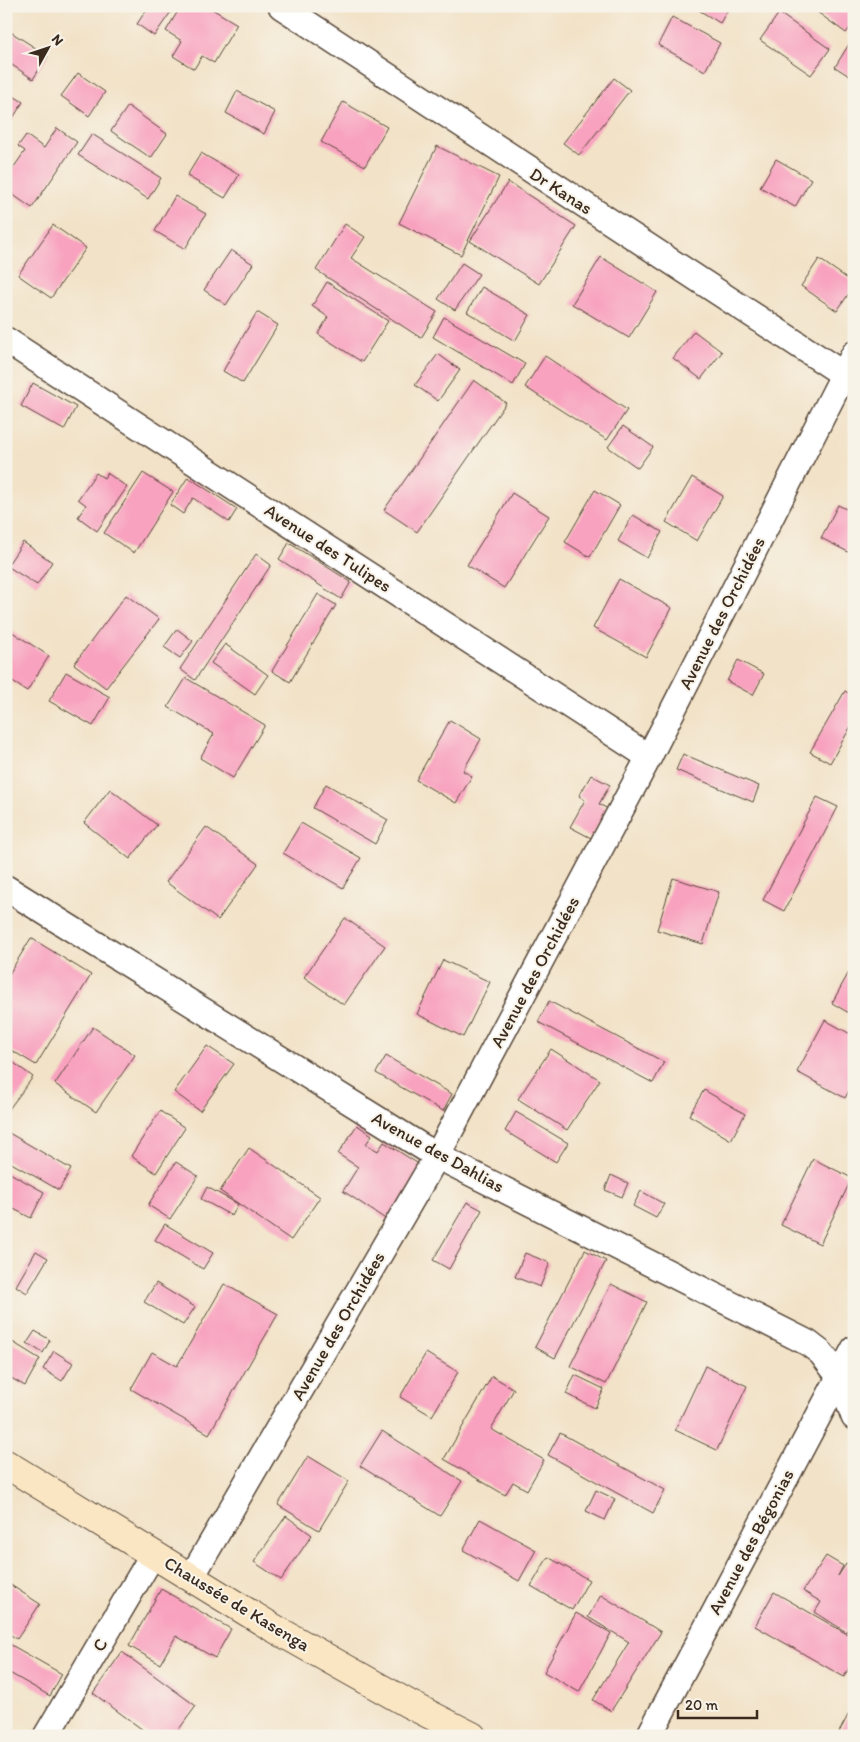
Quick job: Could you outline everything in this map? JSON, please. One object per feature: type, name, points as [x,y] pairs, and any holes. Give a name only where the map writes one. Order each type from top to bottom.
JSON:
[{"type":"main road","name":"Chaussée de Kasenga","points":[[6,1464],[279,1631],[410,1704],[472,1736]]},
{"type":"street","name":"Dr Kanas","points":[[281,6],[848,364]]},
{"type":"street","name":"Avenue des Tulipes","points":[[6,340],[649,757]]},
{"type":"street","name":"Avenue des Orchidées","points":[[191,1578],[437,1156],[649,757],[848,364]]},
{"type":"street","name":"Avenue des Dahlias","points":[[6,888],[437,1156],[808,1342],[821,1353],[839,1376],[854,1417]]},
{"type":"street","name":"Avenue des Bégonias","points":[[649,1736],[854,1348]]},
{"type":"street","name":"C","points":[[46,1736],[153,1554]]},
{"type":"building","points":[[149,6],[175,6],[154,36],[137,24]]},
{"type":"building","points":[[181,6],[207,6],[237,24],[214,63],[202,56],[194,69],[173,56],[182,41],[166,31]]},
{"type":"building","points":[[692,6],[730,6],[720,23]]},
{"type":"building","points":[[809,6],[852,6],[854,8],[854,23],[846,33]]},
{"type":"building","points":[[779,13],[830,49],[811,75],[760,40]]},
{"type":"building","points":[[672,17],[720,43],[705,71],[658,45]]},
{"type":"building","points":[[6,29],[48,56],[33,79],[6,61]]},
{"type":"building","points":[[854,36],[854,79],[835,67]]},
{"type":"building","points":[[78,73],[105,92],[89,116],[61,96]]},
{"type":"building","points":[[614,78],[630,90],[579,155],[563,143]]},
{"type":"building","points":[[6,91],[23,102],[8,126],[6,125]]},
{"type":"building","points":[[237,91],[275,112],[264,134],[226,113]]},
{"type":"building","points":[[343,102],[387,127],[365,166],[321,142]]},
{"type":"building","points":[[128,106],[167,134],[151,158],[111,131]]},
{"type":"building","points":[[57,128],[77,142],[32,208],[6,190],[6,182],[11,176],[9,174],[25,151],[18,146],[26,135],[44,148]]},
{"type":"building","points":[[92,134],[161,178],[148,199],[78,155]]},
{"type":"building","points":[[437,146],[499,177],[461,255],[399,223]]},
{"type":"building","points":[[201,153],[239,175],[225,198],[187,176]]},
{"type":"building","points":[[776,159],[811,179],[795,207],[760,187]]},
{"type":"building","points":[[508,182],[576,226],[539,284],[470,241]]},
{"type":"building","points":[[175,196],[206,214],[185,249],[155,231]]},
{"type":"building","points":[[345,224],[365,237],[351,258],[437,312],[421,338],[316,270]]},
{"type":"building","points":[[53,225],[86,248],[51,298],[18,275]]},
{"type":"building","points":[[231,250],[253,264],[226,305],[204,290]]},
{"type":"building","points":[[601,257],[657,292],[629,338],[572,304]]},
{"type":"building","points":[[819,259],[854,283],[854,286],[837,311],[801,286]]},
{"type":"building","points":[[462,263],[479,274],[455,310],[438,299]]},
{"type":"building","points":[[327,282],[388,321],[362,362],[318,334],[328,317],[312,306]]},
{"type":"building","points":[[482,287],[530,315],[515,341],[467,312]]},
{"type":"building","points":[[257,312],[278,325],[243,383],[223,371]]},
{"type":"building","points":[[444,317],[525,364],[513,385],[433,337]]},
{"type":"building","points":[[694,331],[722,352],[701,379],[673,358]]},
{"type":"building","points":[[438,354],[460,370],[438,401],[415,385]]},
{"type":"building","points":[[545,356],[627,410],[607,440],[525,387]]},
{"type":"building","points":[[474,380],[506,403],[417,532],[384,510]]},
{"type":"building","points":[[33,383],[76,407],[64,430],[21,406]]},
{"type":"building","points":[[623,426],[653,447],[638,468],[608,447]]},
{"type":"building","points":[[96,473],[104,478],[107,473],[127,487],[97,531],[78,517],[86,505],[78,499]]},
{"type":"building","points":[[143,473],[173,492],[134,553],[104,533]]},
{"type":"building","points":[[188,477],[237,509],[229,522],[193,498],[183,514],[170,505]]},
{"type":"building","points":[[692,477],[723,496],[697,541],[666,522]]},
{"type":"building","points":[[595,490],[620,505],[590,557],[565,542]]},
{"type":"building","points":[[512,493],[549,516],[504,588],[467,565]]},
{"type":"building","points":[[838,505],[854,513],[854,555],[821,538]]},
{"type":"building","points":[[633,515],[662,532],[647,558],[618,541]]},
{"type":"building","points":[[23,542],[52,562],[37,585],[7,566]]},
{"type":"building","points":[[289,543],[351,582],[341,599],[279,559]]},
{"type":"building","points":[[256,554],[271,565],[195,680],[180,669]]},
{"type":"building","points":[[619,579],[672,608],[646,657],[593,628]]},
{"type":"building","points":[[318,594],[336,605],[290,682],[272,671]]},
{"type":"building","points":[[126,595],[159,619],[106,688],[74,664]]},
{"type":"building","points":[[6,628],[49,656],[27,691],[6,678]]},
{"type":"building","points":[[177,629],[193,641],[180,658],[164,647]]},
{"type":"building","points":[[225,644],[268,675],[255,694],[211,663]]},
{"type":"building","points":[[738,660],[764,674],[753,695],[727,681]]},
{"type":"building","points":[[66,672],[110,697],[93,726],[49,701]]},
{"type":"building","points":[[186,678],[265,725],[233,778],[200,758],[214,734],[168,707]]},
{"type":"building","points":[[845,691],[854,696],[854,721],[830,763],[810,752]]},
{"type":"building","points":[[450,720],[481,739],[463,771],[472,776],[456,803],[416,780]]},
{"type":"building","points":[[683,754],[759,786],[753,802],[676,770]]},
{"type":"building","points":[[591,775],[610,785],[599,804],[608,809],[591,838],[570,827],[585,800],[579,796]]},
{"type":"building","points":[[326,784],[388,820],[375,844],[313,808]]},
{"type":"building","points":[[110,789],[157,825],[130,859],[84,823]]},
{"type":"building","points":[[817,797],[838,807],[784,911],[763,900]]},
{"type":"building","points":[[301,823],[361,858],[343,888],[283,853]]},
{"type":"building","points":[[206,827],[258,864],[218,920],[166,882]]},
{"type":"building","points":[[673,878],[719,892],[703,944],[657,930]]},
{"type":"building","points":[[345,918],[385,946],[344,1005],[304,977]]},
{"type":"building","points":[[31,938],[91,975],[36,1065],[6,1047],[6,979]]},
{"type":"building","points":[[443,960],[490,982],[463,1037],[417,1014]]},
{"type":"building","points":[[854,963],[854,1016],[832,1003]]},
{"type":"building","points":[[549,1001],[664,1062],[653,1083],[538,1022]]},
{"type":"building","points":[[825,1020],[854,1036],[854,1082],[845,1098],[797,1072]]},
{"type":"building","points":[[93,1027],[135,1055],[96,1112],[55,1084]]},
{"type":"building","points":[[207,1046],[234,1064],[200,1111],[174,1092]]},
{"type":"building","points":[[551,1049],[600,1080],[567,1130],[518,1099]]},
{"type":"building","points":[[386,1056],[452,1094],[443,1111],[376,1073]]},
{"type":"building","points":[[6,1057],[33,1077],[6,1113]]},
{"type":"building","points":[[704,1090],[745,1114],[731,1140],[689,1115]]},
{"type":"building","points":[[160,1111],[185,1128],[156,1173],[131,1156]]},
{"type":"building","points":[[516,1112],[568,1143],[556,1162],[505,1131]]},
{"type":"building","points":[[357,1125],[372,1135],[366,1144],[378,1151],[384,1142],[425,1168],[390,1222],[343,1191],[358,1167],[338,1154]]},
{"type":"building","points":[[9,1133],[71,1169],[59,1190],[6,1160],[6,1137]]},
{"type":"building","points":[[249,1148],[320,1197],[291,1240],[220,1191]]},
{"type":"building","points":[[813,1159],[852,1178],[820,1244],[781,1225]]},
{"type":"building","points":[[176,1162],[198,1176],[170,1219],[148,1205]]},
{"type":"building","points":[[6,1171],[44,1192],[31,1218],[6,1205]]},
{"type":"building","points":[[611,1175],[628,1183],[622,1197],[605,1190]]},
{"type":"building","points":[[207,1187],[238,1204],[232,1216],[201,1199]]},
{"type":"building","points":[[641,1191],[664,1204],[656,1218],[633,1206]]},
{"type":"building","points":[[467,1202],[482,1210],[449,1269],[433,1260]]},
{"type":"building","points":[[165,1224],[213,1253],[203,1269],[155,1240]]},
{"type":"building","points":[[585,1250],[606,1261],[555,1358],[535,1347]]},
{"type":"building","points":[[36,1251],[48,1258],[27,1293],[16,1286]]},
{"type":"building","points":[[525,1253],[550,1263],[540,1287],[515,1277]]},
{"type":"building","points":[[156,1283],[195,1307],[183,1325],[144,1302]]},
{"type":"building","points":[[224,1284],[278,1314],[209,1434],[131,1389],[152,1352],[177,1366]]},
{"type":"building","points":[[611,1284],[647,1302],[606,1384],[570,1366]]},
{"type":"building","points":[[35,1331],[50,1340],[43,1353],[27,1343]]},
{"type":"building","points":[[6,1338],[40,1359],[25,1386],[6,1375]]},
{"type":"building","points":[[54,1351],[73,1363],[62,1381],[43,1369]]},
{"type":"building","points":[[426,1353],[458,1372],[432,1416],[400,1397]]},
{"type":"building","points":[[705,1366],[747,1386],[717,1450],[675,1430]]},
{"type":"building","points":[[575,1375],[604,1389],[595,1408],[566,1394]]},
{"type":"building","points":[[492,1376],[514,1389],[491,1429],[544,1460],[527,1490],[513,1482],[505,1495],[444,1459]]},
{"type":"building","points":[[382,1431],[462,1481],[440,1516],[360,1466]]},
{"type":"building","points":[[560,1433],[665,1490],[653,1513],[548,1455]]},
{"type":"building","points":[[308,1456],[349,1481],[319,1530],[278,1505]]},
{"type":"building","points":[[596,1490],[615,1499],[605,1520],[586,1511]]},
{"type":"building","points":[[286,1516],[312,1535],[281,1580],[254,1562]]},
{"type":"building","points":[[480,1519],[536,1550],[519,1581],[463,1550]]},
{"type":"building","points":[[826,1556],[843,1566],[838,1576],[846,1564],[854,1569],[854,1619],[846,1632],[815,1612],[821,1602],[803,1591]]},
{"type":"building","points":[[548,1557],[589,1580],[572,1610],[531,1586]]},
{"type":"building","points":[[6,1582],[40,1604],[17,1639],[6,1632]]},
{"type":"building","points":[[161,1589],[231,1629],[215,1658],[176,1636],[160,1664],[129,1646]]},
{"type":"building","points":[[774,1592],[854,1638],[854,1659],[844,1677],[755,1626]]},
{"type":"building","points":[[601,1595],[661,1632],[611,1711],[593,1700],[629,1642],[588,1617]]},
{"type":"building","points":[[576,1613],[611,1633],[579,1692],[544,1672]]},
{"type":"building","points":[[6,1642],[62,1674],[50,1696],[6,1671]]},
{"type":"building","points":[[122,1652],[196,1706],[174,1736],[151,1736],[93,1693]]},
{"type":"building","points":[[854,1704],[854,1736],[837,1736]]}]
